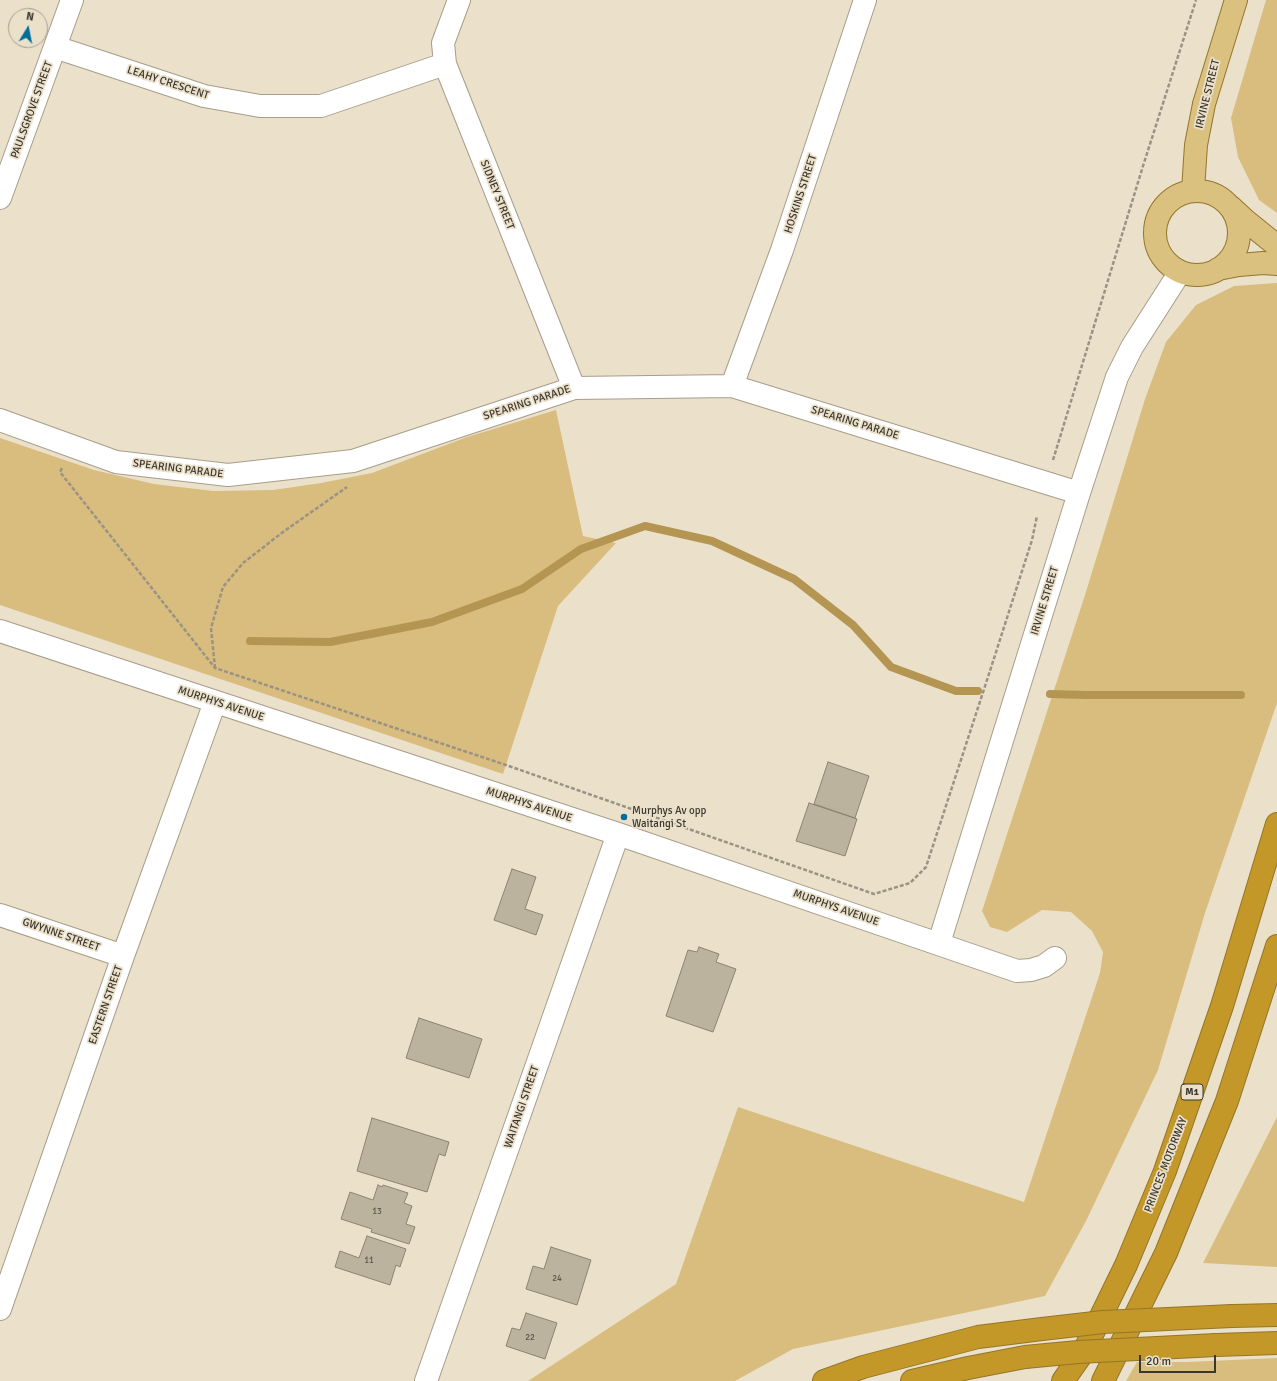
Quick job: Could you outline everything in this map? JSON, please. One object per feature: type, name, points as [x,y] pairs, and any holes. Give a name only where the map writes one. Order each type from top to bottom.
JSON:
[{"type":"highway","name":"PRINCES MOTORWAY","points":[[1063,1381],[1084,1350],[1126,1265],[1165,1171],[1222,1006],[1277,824]]},
{"type":"highway","points":[[1226,1101],[1277,946]]},
{"type":"highway","points":[[1103,1381],[1166,1253],[1226,1101],[1277,986]]},
{"type":"highway","points":[[824,1381],[863,1367],[970,1339],[1103,1322],[1277,1315]]},
{"type":"highway","points":[[912,1381],[1025,1357],[1078,1352],[1277,1343]]},
{"type":"highway","points":[[1053,1381],[1084,1350]]},
{"type":"main road","name":"IRVINE STREET","points":[[1193,190],[1196,145],[1204,104],[1236,0]]},
{"type":"main road","points":[[1277,246],[1245,220],[1228,203],[1218,196],[1206,191],[1193,190],[1181,193],[1170,200],[1161,209],[1156,220],[1154,232],[1156,245],[1161,256],[1169,266],[1180,272],[1193,275],[1206,274],[1218,269],[1247,264],[1277,264]]},
{"type":"main road","points":[[1218,269],[1229,261],[1236,250],[1239,238],[1239,225],[1235,214],[1228,203]]},
{"type":"street","name":"PAULSGROVE STREET","points":[[0,198],[72,0]]},
{"type":"street","name":"SIDNEY STREET","points":[[459,0],[443,43],[445,64],[574,388]]},
{"type":"street","name":"HOSKINS STREET","points":[[732,386],[784,242],[865,0]]},
{"type":"street","name":"LEAHY CRESCENT","points":[[55,47],[204,96],[260,106],[321,106],[445,64]]},
{"type":"street","name":"IRVINE STREET","points":[[939,944],[1079,493],[1117,377],[1132,347],[1180,272]]},
{"type":"street","name":"SPEARING PARADE","points":[[0,420],[116,462],[228,475],[353,461],[574,388],[732,386],[1079,493]]},
{"type":"street","name":"MURPHYS AVENUE","points":[[0,631],[618,834],[1016,971],[1031,970],[1044,966],[1055,958]]},
{"type":"street","name":"EASTERN STREET","points":[[0,1309],[123,956],[215,702]]},
{"type":"street","name":"WAITANGI STREET","points":[[426,1381],[618,834]]},
{"type":"street","name":"GWYNNE STREET","points":[[0,915],[123,956]]},
{"type":"path","points":[[1053,462],[1196,0]]},
{"type":"path","points":[[70,445],[60,472],[215,668],[506,766],[874,894],[910,883],[926,867],[1032,540],[1037,516]]},
{"type":"path","points":[[215,668],[210,628],[224,587],[243,563],[283,532],[350,486]]},
{"type":"shaded area","points":[[1266,0],[1277,0],[1277,213],[1259,200],[1238,157],[1231,118]]},
{"type":"shaded area","points":[[1277,283],[1277,703],[1205,913],[1158,1070],[1086,1221],[1045,1296],[793,1349],[735,1381],[528,1381],[676,1284],[738,1107],[1024,1202],[1100,973],[1103,952],[1092,931],[1071,912],[1042,910],[1007,932],[990,927],[982,911],[1085,595],[1145,399],[1166,342],[1196,305],[1234,286]]},
{"type":"shaded area","points":[[556,410],[583,536],[616,543],[558,606],[503,774],[0,605],[0,438],[94,470],[154,484],[213,491],[273,490],[321,483],[372,473],[467,437]]},
{"type":"shaded area","points":[[1277,1117],[1277,1267],[1203,1263]]},
{"type":"shaded area","points":[[1277,1358],[1277,1381],[1126,1381],[1137,1362],[1187,1362]]},
{"type":"building","points":[[828,762],[869,776],[855,818],[814,804]]},
{"type":"building","points":[[809,803],[857,819],[845,856],[796,841]]},
{"type":"building","points":[[512,869],[536,877],[525,909],[543,915],[536,935],[494,920]]},
{"type":"building","points":[[699,947],[719,954],[716,962],[736,969],[713,1032],[666,1016],[688,950],[697,952]]},
{"type":"building","points":[[419,1018],[482,1039],[469,1078],[406,1058]]},
{"type":"building","points":[[372,1118],[449,1142],[445,1156],[439,1154],[427,1192],[357,1171]]},
{"type":"building","points":[[378,1185],[382,1187],[383,1185],[408,1193],[404,1203],[412,1206],[406,1224],[415,1227],[409,1244],[371,1232],[372,1229],[341,1219],[350,1192],[373,1200]]},
{"type":"building","points":[[367,1236],[406,1249],[400,1267],[396,1265],[390,1285],[335,1267],[340,1251],[359,1258]]},
{"type":"building","points":[[551,1247],[591,1260],[577,1305],[526,1289],[533,1266],[544,1269]]},
{"type":"building","points":[[526,1313],[557,1323],[545,1359],[506,1346],[512,1328],[520,1330]]},
{"type":"waterway","points":[[250,641],[330,642],[432,622],[522,589],[581,549],[645,526],[712,541],[794,579],[853,625],[891,667],[956,691],[978,691]]},
{"type":"waterway","points":[[1050,694],[1241,695]]},
{"type":"place","name":"Murphys Av opp Waitangi St","points":[[624,817]]}]
